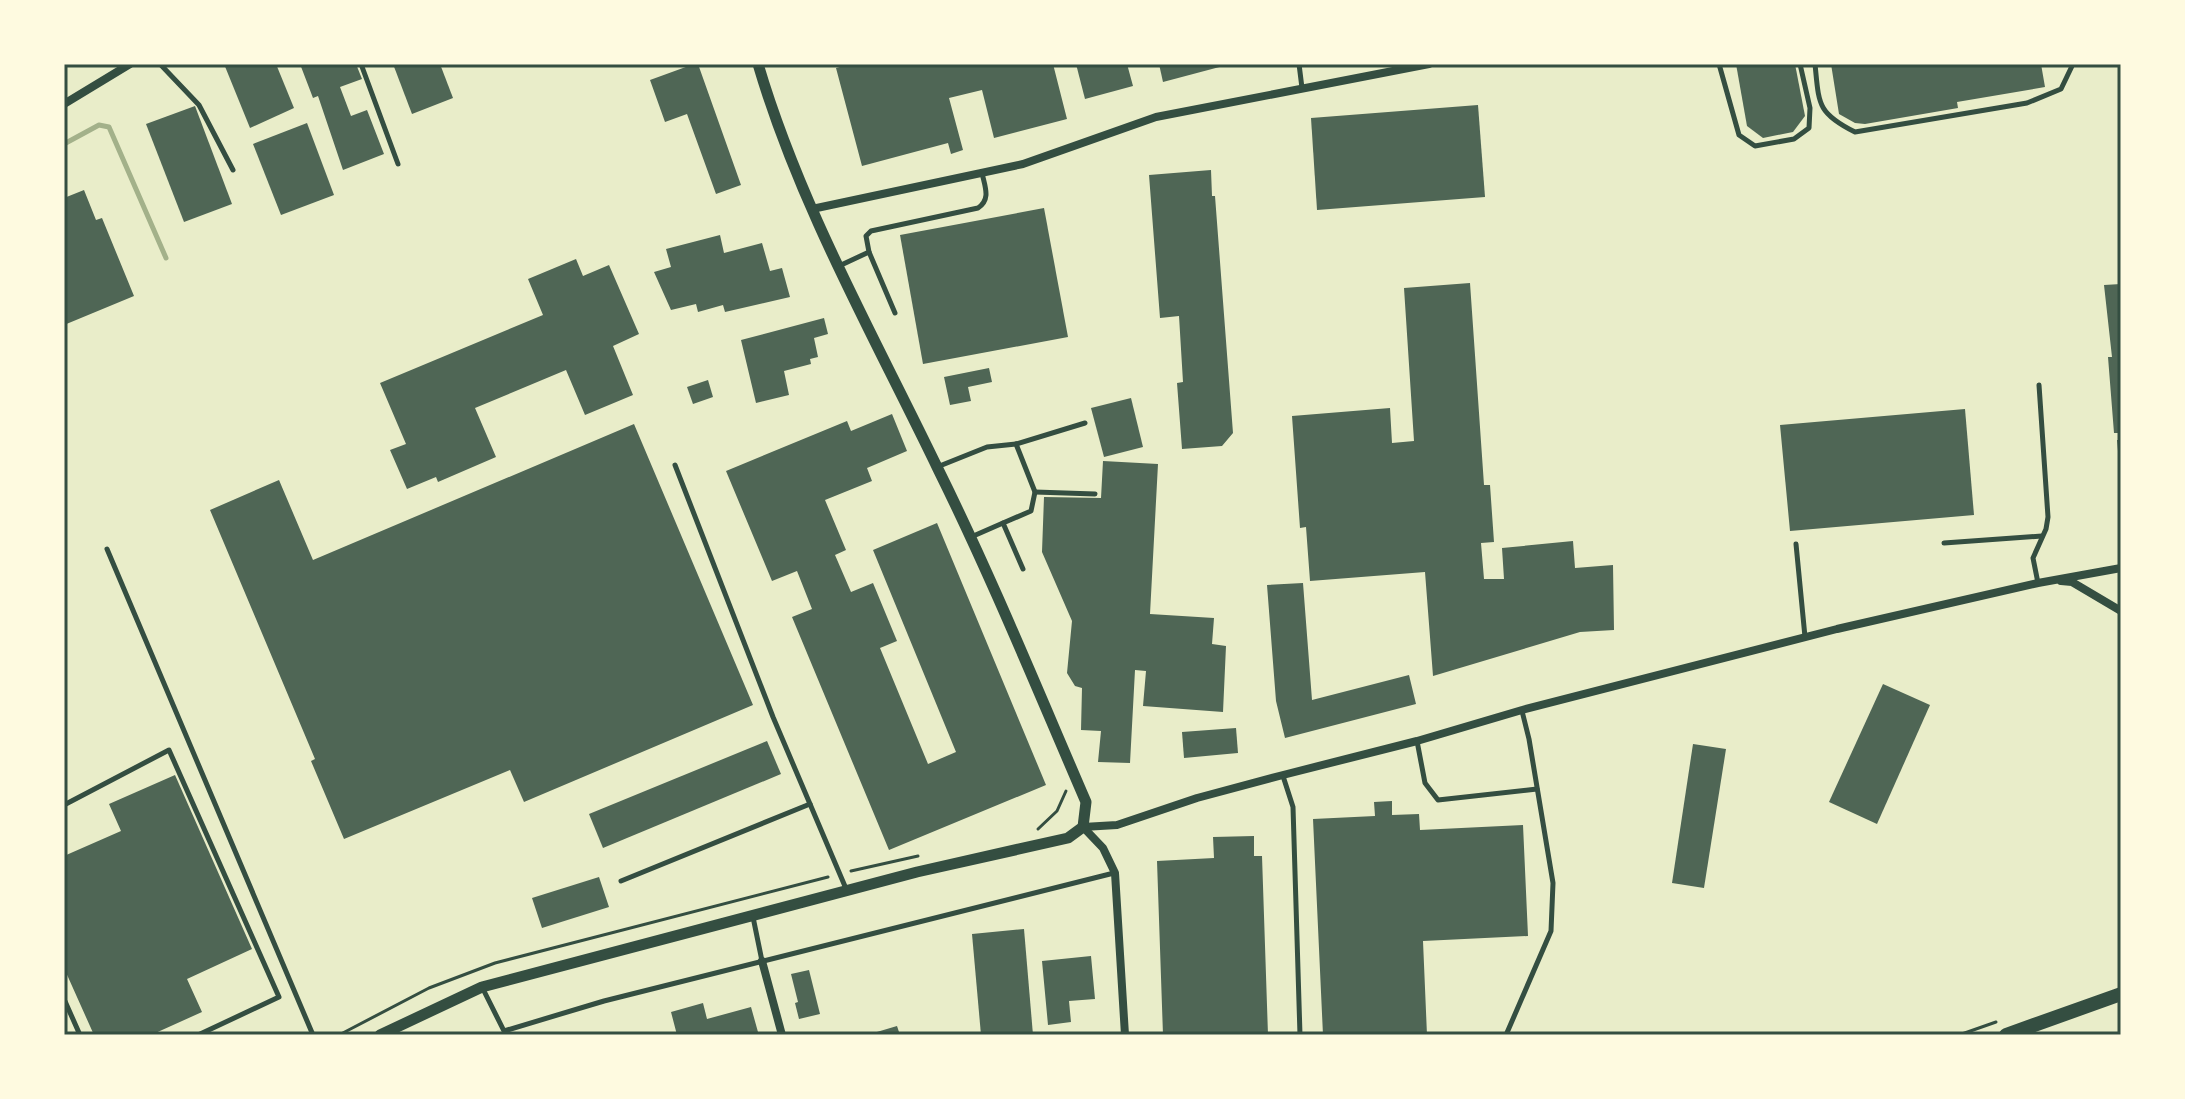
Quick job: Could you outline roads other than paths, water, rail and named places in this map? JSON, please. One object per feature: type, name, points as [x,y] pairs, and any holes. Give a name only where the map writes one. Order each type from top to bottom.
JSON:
[{"type":"main road","points":[[2006,1035],[2121,994]]},
{"type":"street","points":[[758,64],[770,106],[812,209],[970,537],[1086,802],[1083,827]]},
{"type":"street","points":[[812,209],[1023,164],[1156,117],[1429,64]]},
{"type":"street","points":[[64,104],[127,65]]},
{"type":"street","points":[[380,1035],[482,987],[848,891],[1068,838],[1083,827],[1117,825],[1197,798],[1417,741],[1522,710],[2052,579],[2121,568]]},
{"type":"street","points":[[2052,579],[2072,582],[2121,611]]},
{"type":"street","points":[[1083,827],[1103,848],[1115,873],[1125,1035]]},
{"type":"street","points":[[762,961],[782,1035]]},
{"type":"lane","points":[[160,64],[199,105],[233,170]]},
{"type":"lane","points":[[361,64],[398,164]]},
{"type":"lane","points":[[1299,64],[1303,89]]},
{"type":"lane","points":[[1719,64],[1739,135],[1755,146],[1794,139],[1809,128],[1810,108],[1800,64]]},
{"type":"lane","points":[[1815,64],[1819,103],[1833,121],[1855,132],[2027,103],[2061,89],[2073,64]]},
{"type":"lane","points":[[895,313],[869,252],[866,236],[871,231],[978,208],[983,205],[987,195],[982,173]]},
{"type":"lane","points":[[839,266],[869,252]]},
{"type":"lane","points":[[2038,583],[2033,558],[2048,517],[2039,385]]},
{"type":"lane","points":[[937,467],[987,447],[1016,444],[1085,423]]},
{"type":"lane","points":[[970,537],[1031,511],[1035,492],[1016,444]]},
{"type":"lane","points":[[675,465],[810,804],[848,891]]},
{"type":"lane","points":[[1035,492],[1095,494]]},
{"type":"lane","points":[[1003,523],[1023,569]]},
{"type":"lane","points":[[1944,543],[2043,536]]},
{"type":"lane","points":[[1796,544],[1805,638]]},
{"type":"lane","points":[[107,549],[313,1035]]},
{"type":"lane","points":[[1506,1035],[1551,931],[1553,883],[1522,710]]},
{"type":"lane","points":[[1417,741],[1425,783],[1438,800],[1537,789]]},
{"type":"lane","points":[[64,805],[169,750],[279,997],[198,1035]]},
{"type":"lane","points":[[1283,775],[1293,807],[1300,1035]]},
{"type":"lane","points":[[621,881],[810,804]]},
{"type":"lane","points":[[482,987],[504,1031],[604,1001],[1115,873]]},
{"type":"lane","points":[[753,916],[762,961]]},
{"type":"lane","points":[[64,999],[80,1035]]},
{"type":"waterway","points":[[64,144],[99,125],[109,127],[166,258]]}]
